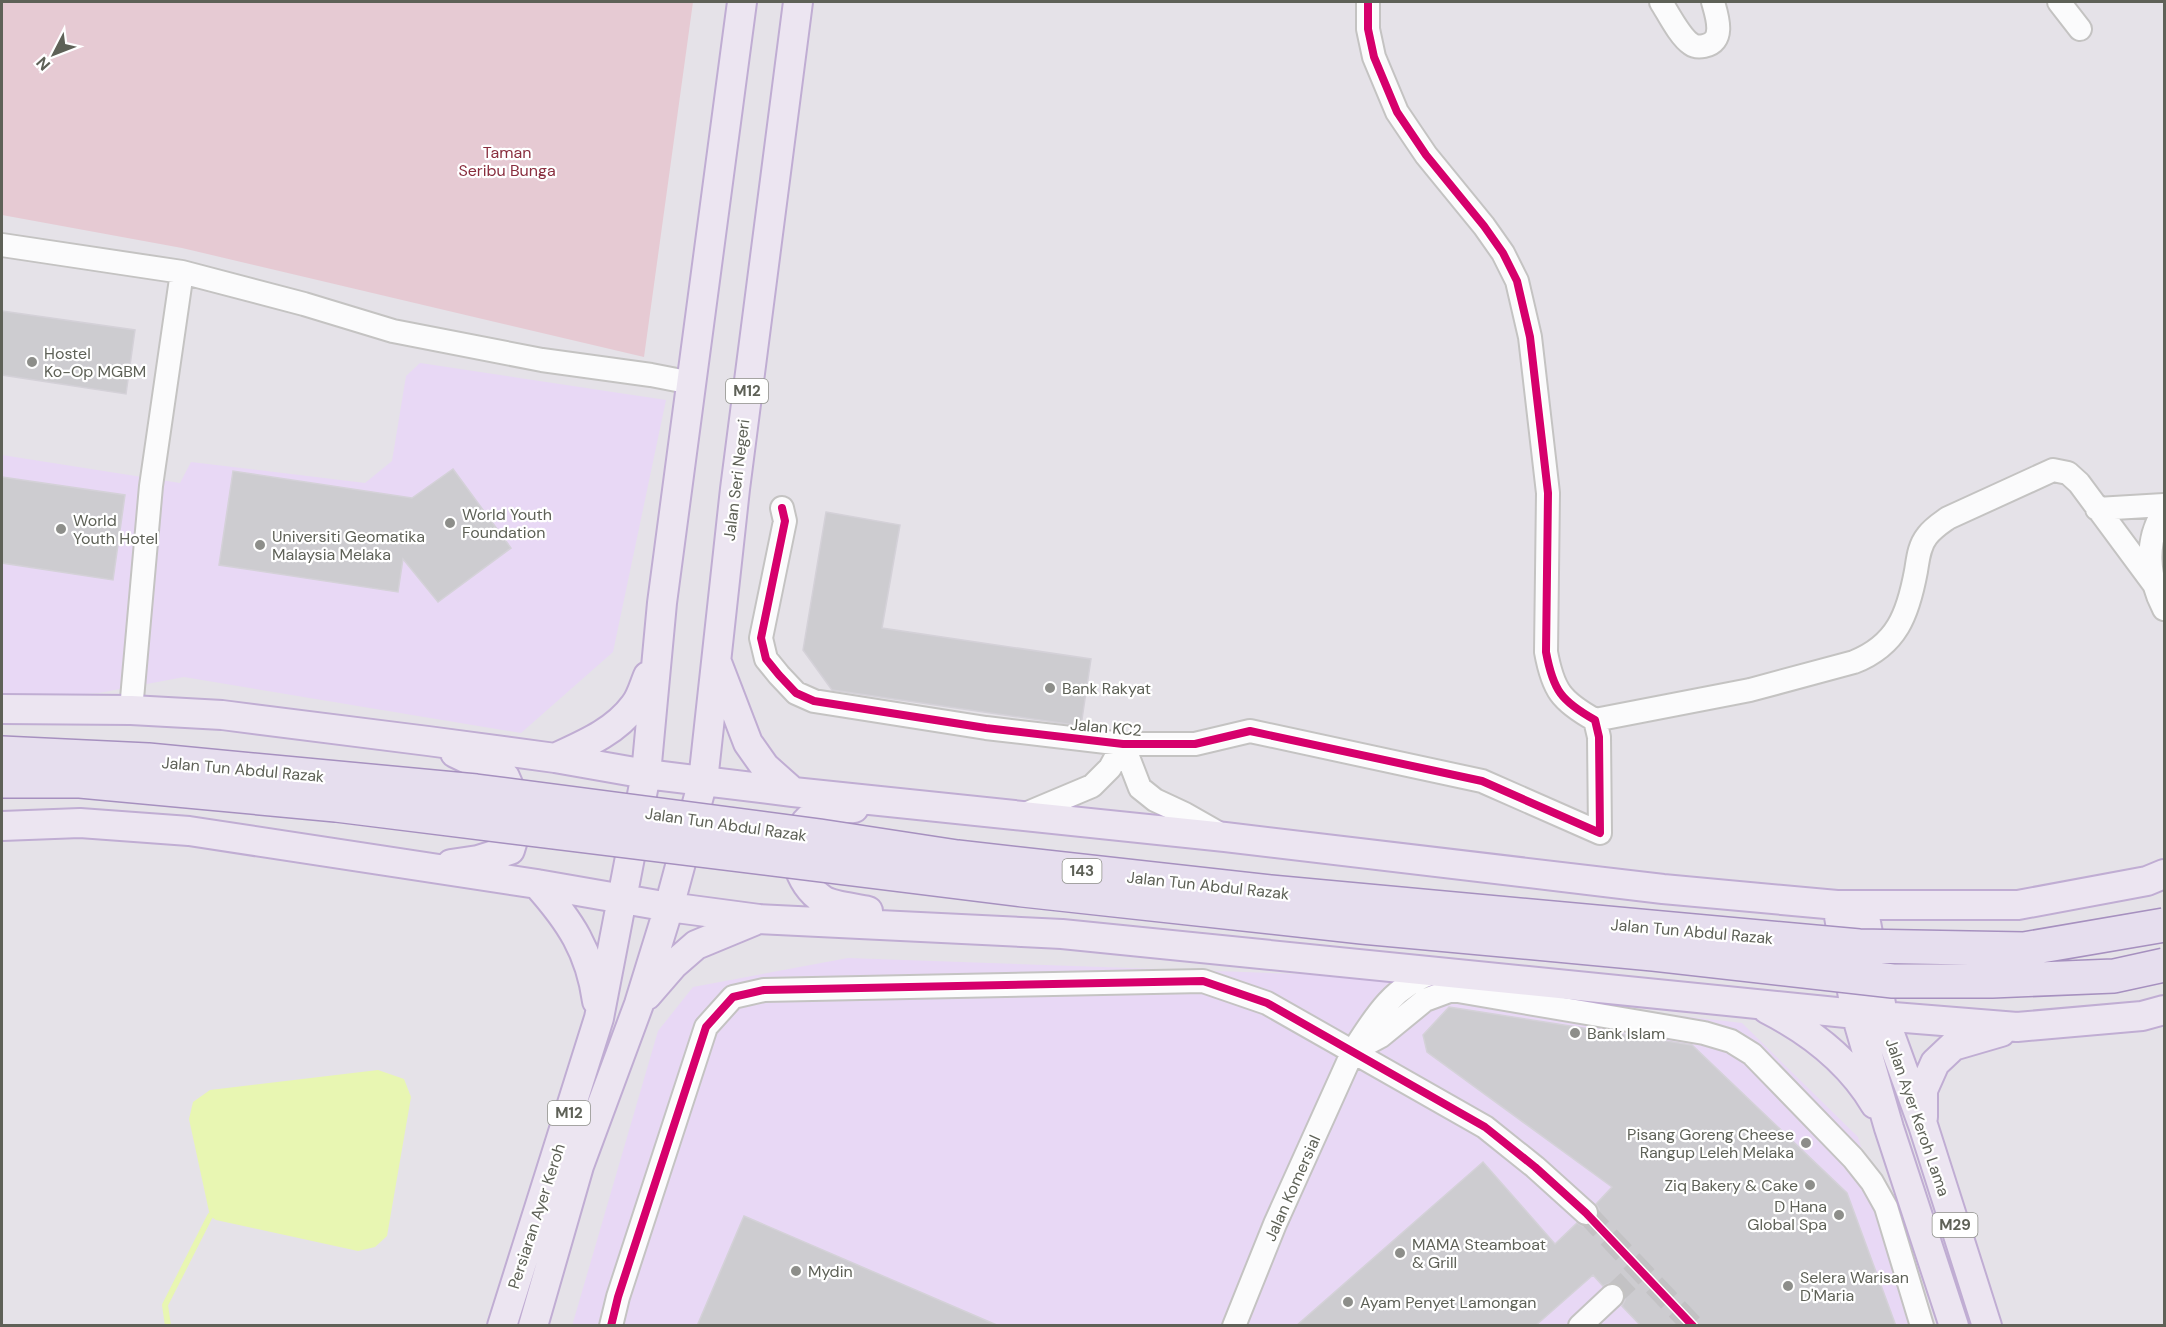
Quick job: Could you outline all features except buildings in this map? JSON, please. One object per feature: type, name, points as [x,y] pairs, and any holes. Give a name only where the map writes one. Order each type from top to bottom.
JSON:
[{"type":"highway","name":"Jalan Tun Abdul Razak","points":[[2,753],[148,760],[476,791],[957,857],[1270,892],[1859,946],[2024,950],[2164,924]]},
{"type":"highway","name":"Jalan Tun Abdul Razak","points":[[2,781],[80,781],[336,805],[1023,890],[1362,927],[1653,954],[1893,981],[1992,981],[2114,976],[2164,964]]},
{"type":"main road","name":"M12","points":[[622,898],[646,774],[655,659],[742,2]]},
{"type":"main road","name":"Jalan Seri Negeri","points":[[703,781],[735,489],[798,2]]},
{"type":"main road","points":[[555,758],[591,742],[615,725],[635,705],[655,659]]},
{"type":"main road","points":[[716,660],[748,743],[765,767],[794,792]]},
{"type":"main road","points":[[2,709],[131,710],[222,715],[555,758],[646,774],[794,792],[1225,837],[1663,889],[1850,906],[2018,905],[2147,881],[2164,874]]},
{"type":"main road","points":[[426,867],[478,860],[510,850],[521,814],[505,777],[428,741]]},
{"type":"main road","name":"M12","points":[[669,907],[703,781]]},
{"type":"main road","points":[[934,807],[829,809],[807,822],[795,849],[802,879],[823,900],[937,927]]},
{"type":"main road","points":[[2,826],[80,823],[189,831],[537,884],[669,907],[759,919],[1062,934],[2017,1028]]},
{"type":"main road","points":[[537,884],[562,912],[582,945],[594,981],[599,1018]]},
{"type":"main road","points":[[1663,889],[1701,924],[1709,947],[1701,969],[1678,995]]},
{"type":"main road","name":"Persiaran Ayer Keroh","points":[[502,1326],[599,1018],[622,898]]},
{"type":"main road","name":"Jalan Ayer Keroh Lama","points":[[1850,906],[1889,1128],[1954,1326]]},
{"type":"main road","name":"Persiaran Ayer Keroh","points":[[533,1326],[579,1166],[639,1004],[669,907]]},
{"type":"main road","points":[[639,1004],[673,964],[696,945],[759,919]]},
{"type":"main road","points":[[1755,1002],[1793,1022],[1822,1043],[1854,1075],[1889,1128]]},
{"type":"main road","points":[[1923,1125],[1923,1090],[1935,1063],[1953,1046],[2017,1028],[2142,1016],[2164,1010]]},
{"type":"main road","name":"Jalan Ayer Keroh Lama","points":[[1870,1014],[1923,1125],[1987,1326]]},
{"type":"street","points":[[1368,2],[1368,29],[1374,57],[1397,112],[1411,134],[1497,244],[1517,281],[1530,337],[1548,493],[1546,652],[1551,677],[1562,697],[1577,710],[1595,720],[1750,690],[1867,657],[1881,647],[1898,626],[1910,599],[1920,548],[1936,526],[1948,518],[2053,470],[2068,473],[2079,483],[2156,587]]},
{"type":"street","points":[[1660,2],[1689,43],[1697,47],[1707,46],[1714,40],[1719,30],[1713,2]]},
{"type":"street","points":[[2059,2],[2080,29]]},
{"type":"street","points":[[2,245],[182,272],[304,304],[393,331],[542,360],[692,383]]},
{"type":"street","points":[[131,710],[151,486],[182,272]]},
{"type":"street","points":[[2097,508],[2164,506]]},
{"type":"street","name":"Jalan KC2","points":[[782,508],[785,521],[761,638],[766,659],[779,675],[796,693],[814,701],[986,728],[1123,744],[1195,744],[1250,731],[1482,781],[1600,833],[1599,737],[1595,720]]},
{"type":"street","points":[[2164,511],[2158,520],[2150,550],[2151,568],[2164,609]]},
{"type":"street","points":[[1020,816],[1092,786],[1110,768],[1123,744]]},
{"type":"street","points":[[1123,744],[1140,788],[1155,800],[1225,837]]},
{"type":"street","name":"Jalan Komersial","points":[[1234,1326],[1275,1224],[1353,1051],[1377,1016],[1400,990],[1418,978],[1440,970]]},
{"type":"street","points":[[611,1326],[618,1297],[706,1027],[733,997],[764,990],[1203,981],[1267,1004],[1485,1126],[1586,1214]]},
{"type":"street","points":[[1353,1051],[1381,1036],[1425,1000],[1452,990],[1704,1032],[1731,1041],[1752,1054],[1853,1158],[1872,1182],[1886,1207],[1923,1326]]},
{"type":"street","points":[[1580,1326],[1612,1296]]},
{"type":"shaded area","points":[[420,363],[666,400],[613,652],[521,733],[184,677],[99,693],[2,700],[2,455],[180,483],[191,462],[365,483],[392,461],[406,376]]},
{"type":"shaded area","points":[[848,958],[1329,975],[1742,1023],[1858,1137],[1914,1325],[572,1326],[658,1031],[693,987]]},
{"type":"shaded area","points":[[378,1070],[404,1079],[411,1097],[387,1236],[375,1247],[358,1251],[216,1220],[210,1216],[189,1119],[193,1102],[210,1090]]},
{"type":"green space","name":"Taman Seribu Bunga","points":[[2,2],[693,2],[644,357],[182,248],[2,215]]},
{"type":"waterway","points":[[168,1326],[165,1305],[210,1216]]},
{"type":"tunnel","points":[[1586,1213],[1693,1326]]},
{"type":"tunnel","points":[[1612,1296],[1641,1269]]},
{"type":"cycle path","points":[[782,508],[785,521],[761,638],[766,659],[779,675],[796,693],[814,701],[986,728],[1123,744],[1195,744],[1250,731],[1482,781],[1600,833],[1599,737],[1595,720],[1574,707],[1560,693],[1552,676],[1546,652],[1548,493],[1530,337],[1517,281],[1503,253],[1484,226],[1426,155],[1397,112],[1374,57],[1368,29],[1368,2]]},
{"type":"cycle path","points":[[611,1326],[618,1297],[706,1027],[733,997],[764,990],[1203,981],[1267,1003],[1485,1127],[1535,1167],[1586,1213],[1693,1326]]},
{"type":"place","name":"Hostel Ko-Op MGBM","points":[[32,362]]},
{"type":"place","name":"World Youth Foundation","points":[[450,523]]},
{"type":"place","name":"World Youth Hotel","points":[[61,529]]},
{"type":"place","name":"Universiti Geomatika Malaysia Melaka","points":[[260,545]]},
{"type":"place","name":"Bank Rakyat","points":[[1050,688]]},
{"type":"place","name":"Bank Islam","points":[[1575,1033]]},
{"type":"place","name":"Pisang Goreng Cheese Rangup Leleh Melaka","points":[[1806,1143]]},
{"type":"place","name":"Ziq Bakery & Cake","points":[[1810,1185]]},
{"type":"place","name":"D Hana Global Spa","points":[[1839,1215]]},
{"type":"place","name":"MAMA Steamboat & Grill","points":[[1400,1253]]},
{"type":"place","name":"Mydin","points":[[796,1271]]},
{"type":"place","name":"Selera Warisan D'Maria","points":[[1788,1286]]},
{"type":"place","name":"Ayam Penyet Lamongan","points":[[1348,1302]]}]
